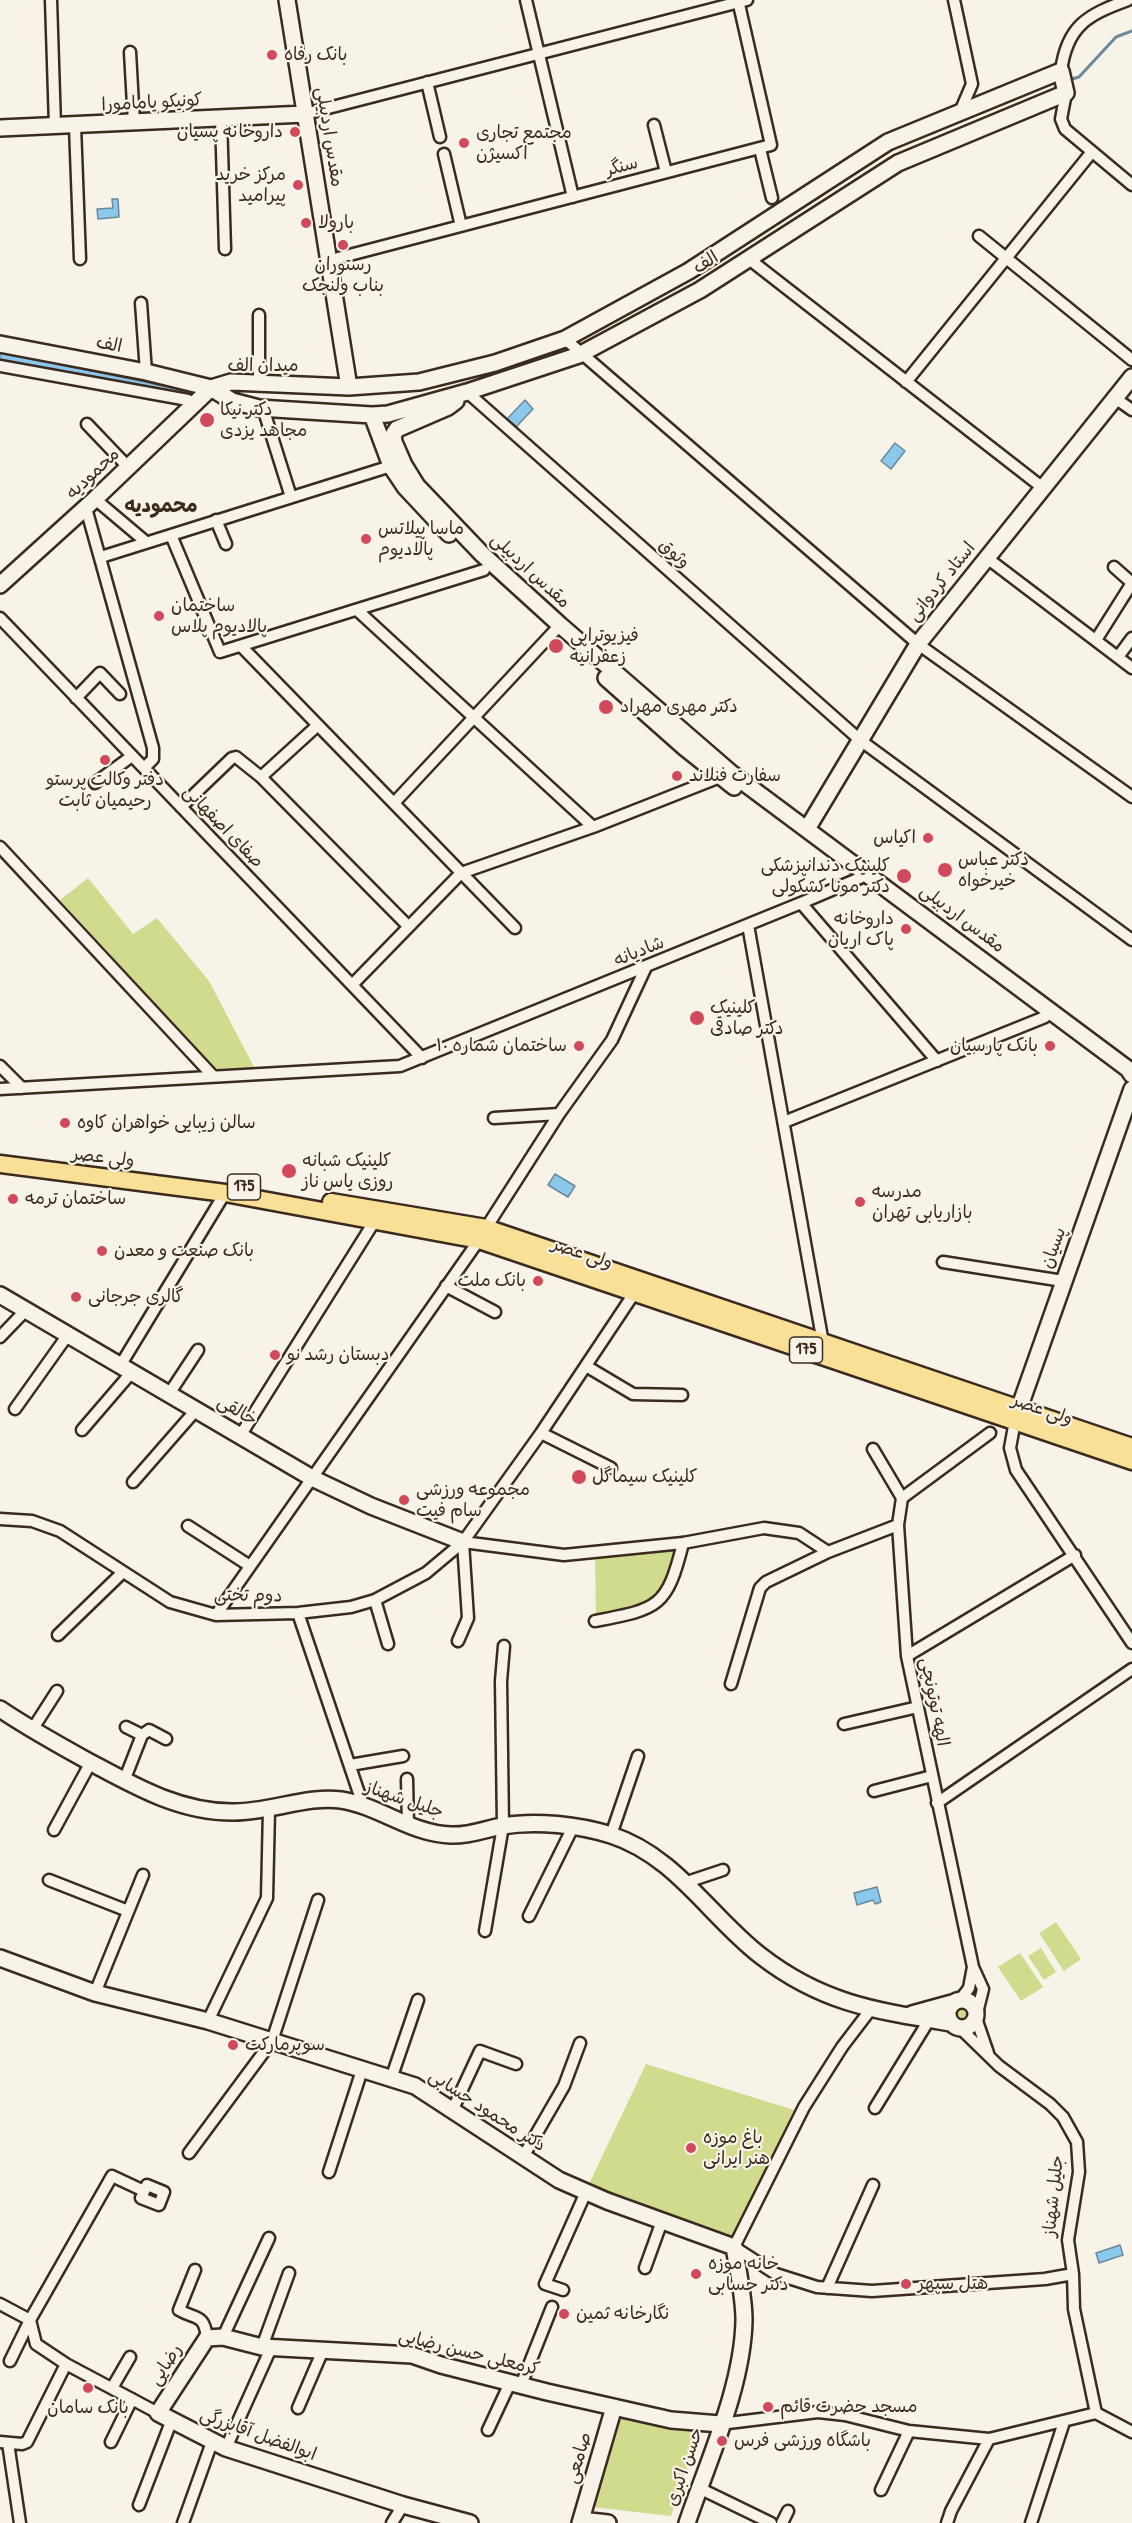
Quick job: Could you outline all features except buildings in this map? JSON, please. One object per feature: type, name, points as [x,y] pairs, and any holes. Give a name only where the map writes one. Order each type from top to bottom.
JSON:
[{"type":"main road","name":"ولی عصر","points":[[0,1156],[232,1185],[483,1234],[823,1342],[1132,1447]]},
{"type":"main road","name":"ولی عصر","points":[[0,1164],[225,1193],[374,1222],[483,1234],[635,1292],[1132,1461]]},
{"type":"street","points":[[51,0],[55,126]]},
{"type":"street","name":"مقدس اردبیلی","points":[[287,0],[338,258],[354,387]]},
{"type":"street","name":"مقدس اردبیلی","points":[[296,0],[310,112],[354,387]]},
{"type":"street","points":[[526,0],[573,197]]},
{"type":"street","points":[[954,0],[972,84],[960,112]]},
{"type":"street","points":[[1128,0],[1084,20],[1064,50],[1061,71],[1066,93],[1061,119],[1065,129],[1091,153],[1132,184]]},
{"type":"street","points":[[310,112],[741,1],[773,141],[771,145],[760,149],[772,198]]},
{"type":"street","points":[[130,52],[134,123]]},
{"type":"street","name":"الف","points":[[354,387],[419,382],[495,363],[565,339],[689,271],[878,148],[1061,71]]},
{"type":"street","points":[[427,82],[440,137]]},
{"type":"street","name":"الف","points":[[347,414],[388,414],[467,392],[579,355],[700,290],[898,163],[1066,93]]},
{"type":"street","name":"کونیکو یامامورا","points":[[0,128],[134,123],[310,112]]},
{"type":"street","points":[[221,118],[225,249]]},
{"type":"street","points":[[654,125],[666,172]]},
{"type":"street","points":[[75,126],[80,259]]},
{"type":"street","name":"سنگر","points":[[338,258],[760,149]]},
{"type":"street","points":[[906,382],[1091,153]]},
{"type":"street","points":[[444,154],[461,226]]},
{"type":"street","points":[[979,236],[1132,360]]},
{"type":"street","points":[[749,259],[1043,488]]},
{"type":"street","points":[[141,303],[146,372]]},
{"type":"street","points":[[259,315],[259,383],[253,393],[261,408],[291,497]]},
{"type":"street","points":[[565,339],[579,355],[918,644],[1132,797]]},
{"type":"street","name":"الف","points":[[0,344],[146,372],[211,388]]},
{"type":"street","points":[[0,366],[188,400]]},
{"type":"street","name":"استاد کردوانی","points":[[804,832],[918,644],[1132,377]]},
{"type":"street","name":"میدان الف","points":[[211,388],[231,382],[354,387]]},
{"type":"street","name":"میدان الف","points":[[211,388],[232,401],[261,408],[347,414]]},
{"type":"street","name":"محمودیه","points":[[0,585],[129,468],[211,388]]},
{"type":"street","name":"مقدس اردبیلی","points":[[467,392],[448,407],[397,429],[393,435],[394,442],[404,465],[429,498],[557,629]]},
{"type":"street","name":"وثوق","points":[[467,392],[860,740],[1132,940]]},
{"type":"street","points":[[1115,398],[1132,410]]},
{"type":"street","name":"مقدس اردبیلی","points":[[372,415],[391,466],[423,508],[484,570],[557,629],[726,775],[1048,1014],[1128,1069],[1132,1077]]},
{"type":"street","points":[[87,424],[129,468]]},
{"type":"street","points":[[100,557],[391,466]]},
{"type":"street","points":[[90,503],[146,542]]},
{"type":"street","points":[[90,503],[100,557],[154,755],[144,768]]},
{"type":"street","points":[[216,520],[226,544]]},
{"type":"street","points":[[171,534],[218,648],[225,652],[484,570]]},
{"type":"street","points":[[987,558],[1132,668]]},
{"type":"street","points":[[1096,640],[1132,583],[1114,567]]},
{"type":"street","points":[[357,610],[593,826]]},
{"type":"street","name":"صفای اصفهانی","points":[[0,618],[422,1058]]},
{"type":"street","points":[[393,803],[557,629]]},
{"type":"street","points":[[1118,657],[1132,638]]},
{"type":"street","points":[[242,646],[515,928]]},
{"type":"street","points":[[76,698],[100,673],[120,693]]},
{"type":"street","points":[[261,777],[318,724]]},
{"type":"street","points":[[95,783],[132,756]]},
{"type":"street","points":[[181,807],[232,758],[237,757],[261,777],[408,926]]},
{"type":"street","points":[[351,985],[462,873],[726,775]]},
{"type":"street","points":[[0,847],[213,1076]]},
{"type":"street","name":"شادیانه","points":[[0,1089],[400,1066],[748,925],[863,875]]},
{"type":"street","points":[[801,903],[937,1061]]},
{"type":"street","points":[[748,925],[823,1342]]},
{"type":"street","points":[[216,1614],[483,1234],[559,1114],[612,1040],[646,967]]},
{"type":"street","points":[[784,1122],[1048,1014]]},
{"type":"street","points":[[0,1066],[22,1088]]},
{"type":"street","name":"پسیان","points":[[1015,1421],[1132,1089]]},
{"type":"street","points":[[494,1118],[559,1114]]},
{"type":"street","points":[[1115,1137],[1122,1125],[1132,1117]]},
{"type":"street","points":[[82,1430],[125,1370],[225,1193]]},
{"type":"street","points":[[240,1436],[374,1222]]},
{"type":"street","points":[[943,1262],[1063,1281]]},
{"type":"street","points":[[446,1286],[495,1312]]},
{"type":"street","name":"دوم تختی","points":[[0,1519],[32,1521],[60,1531],[170,1602],[216,1614],[298,1613],[351,1607],[375,1600],[426,1574],[463,1542],[541,1433],[635,1292]]},
{"type":"street","name":"خالقی","points":[[0,1295],[312,1478],[371,1506],[463,1542]]},
{"type":"street","points":[[0,1337],[25,1311]]},
{"type":"street","points":[[15,1409],[67,1336]]},
{"type":"street","points":[[169,1394],[198,1350]]},
{"type":"street","points":[[586,1366],[633,1394],[682,1395]]},
{"type":"street","points":[[133,1482],[196,1410]]},
{"type":"street","points":[[1015,1421],[1010,1448],[1016,1470],[1132,1643]]},
{"type":"street","points":[[541,1433],[611,1467]]},
{"type":"street","points":[[873,1449],[902,1497],[990,1433]]},
{"type":"street","name":"الهه توتونچی","points":[[902,1497],[898,1526],[908,1656],[973,1966],[983,1989],[976,2015]]},
{"type":"street","points":[[188,1526],[250,1566]]},
{"type":"street","points":[[731,1684],[760,1588],[766,1582],[828,1552],[898,1526]]},
{"type":"street","points":[[458,1641],[468,1618],[463,1542],[564,1555],[683,1543],[764,1528],[799,1533],[828,1552]]},
{"type":"street","points":[[595,1621],[652,1607],[673,1582],[683,1543]]},
{"type":"street","points":[[908,1656],[1075,1555]]},
{"type":"street","points":[[58,1635],[122,1573]]},
{"type":"street","points":[[375,1600],[388,1644]]},
{"type":"street","points":[[298,1613],[363,1805]]},
{"type":"street","points":[[485,1931],[503,1826],[501,1681],[504,1646]]},
{"type":"street","points":[[937,1803],[1132,1669]]},
{"type":"street","points":[[32,1730],[57,1691]]},
{"type":"street","points":[[844,1724],[918,1707]]},
{"type":"street","name":"جلیل شهناز","points":[[1,1713],[161,1799],[208,1812],[269,1810],[324,1799],[363,1805],[408,1826],[447,1835],[462,1835],[503,1826],[573,1827],[611,1835],[644,1852],[687,1882],[759,1955],[811,1990],[838,2001],[956,2026],[988,2056],[1050,2104],[1063,2117],[1077,2142],[1079,2172],[1068,2240],[1073,2274],[1074,2309],[1096,2413]]},
{"type":"street","points":[[126,1727],[142,1735]]},
{"type":"street","points":[[124,1781],[142,1735],[149,1730],[166,1739]]},
{"type":"street","points":[[350,1765],[403,1756]]},
{"type":"street","points":[[611,1835],[638,1756]]},
{"type":"street","points":[[54,1830],[91,1762]]},
{"type":"street","points":[[874,1791],[932,1776]]},
{"type":"street","points":[[407,1779],[408,1826]]},
{"type":"street","points":[[208,2021],[267,1898],[269,1810]]},
{"type":"street","points":[[529,1916],[573,1827]]},
{"type":"street","points":[[687,1882],[723,1870]]},
{"type":"street","points":[[95,1993],[143,1875]]},
{"type":"street","points":[[49,1880],[128,1911]]},
{"type":"street","points":[[189,2153],[272,2041],[318,1900]]},
{"type":"street","name":"دکتر محمود حسابی","points":[[1,1963],[95,1993],[208,2021],[415,2086],[559,2180],[735,2247]]},
{"type":"street","points":[[973,1966],[969,1988],[948,2011],[956,2026],[968,2027],[976,2015]]},
{"type":"street","points":[[391,2079],[418,2000]]},
{"type":"street","points":[[956,2002],[969,2001],[976,2015],[988,2056]]},
{"type":"street","name":"جلیل شهناز","points":[[905,2016],[956,2002]]},
{"type":"street","points":[[871,2009],[842,2047],[804,2107],[735,2247],[744,2320],[733,2390],[720,2424],[818,2412],[845,2415],[909,2431],[989,2439],[1096,2413],[1132,2432]]},
{"type":"street","points":[[875,2108],[929,2020]]},
{"type":"street","points":[[523,2157],[564,2085],[580,2043]]},
{"type":"street","points":[[452,2111],[480,2051],[516,2064]]},
{"type":"street","points":[[329,2172],[362,2070]]},
{"type":"street","points":[[10,2361],[30,2320],[112,2176],[144,2191]]},
{"type":"street","points":[[827,2288],[873,2185]]},
{"type":"street","points":[[563,2290],[545,2284],[586,2192]]},
{"type":"street","points":[[645,2268],[662,2221]]},
{"type":"street","points":[[223,2337],[269,2238]]},
{"type":"street","points":[[735,2247],[776,2274],[827,2288],[872,2291],[1045,2279],[1073,2274]]},
{"type":"street","points":[[195,2270],[179,2310],[200,2319],[205,2326],[207,2338]]},
{"type":"street","points":[[183,2523],[266,2347],[289,2273]]},
{"type":"street","points":[[0,2304],[30,2320]]},
{"type":"street","points":[[488,2430],[515,2384],[552,2307]]},
{"type":"street","name":"ابوالفضل آقابزرگی","points":[[30,2320],[36,2344],[66,2364],[171,2422],[219,2445],[445,2520],[470,2523]]},
{"type":"street","name":"کرمعلی حسن رضایی","points":[[207,2338],[223,2337],[266,2347],[412,2355],[515,2384],[670,2420],[720,2424]]},
{"type":"street","name":"رضایی","points":[[158,2413],[207,2338]]},
{"type":"street","points":[[298,2408],[323,2350]]},
{"type":"street","points":[[112,2388],[130,2356]]},
{"type":"street","points":[[20,2523],[4,2442],[27,2442],[66,2364]]},
{"type":"street","points":[[111,2442],[132,2399]]},
{"type":"street","name":"صامعی","points":[[580,2522],[614,2407]]},
{"type":"street","points":[[138,2505],[171,2422]]},
{"type":"street","points":[[1031,2523],[1064,2422]]},
{"type":"street","name":"حسن اکبری","points":[[687,2523],[720,2424]]},
{"type":"street","points":[[881,2490],[909,2431]]},
{"type":"street","points":[[947,2523],[989,2439]]},
{"type":"street","points":[[699,2488],[771,2523]]},
{"type":"street","points":[[392,2523],[403,2505]]},
{"type":"street","points":[[782,2523],[788,2511]]},
{"type":"street","points":[[580,2522],[608,2523]]},
{"type":"green space","points":[[88,878],[133,934],[157,918],[209,981],[254,1067],[216,1069],[60,900]]},
{"type":"green space","points":[[676,1548],[666,1582],[653,1600],[631,1609],[596,1616],[595,1557]]},
{"type":"green space","points":[[1056,1922],[1081,1959],[1064,1971],[1039,1933]]},
{"type":"green space","points":[[1041,1948],[1056,1972],[1044,1980],[1028,1956]]},
{"type":"green space","points":[[1020,1953],[1043,1987],[1021,2001],[998,1967]]},
{"type":"green space","points":[[963,2003],[971,2006],[974,2014],[971,2022],[963,2025],[955,2022],[952,2014],[955,2006]]},
{"type":"green space","name":"باغ موزه هنر ایرانی","points":[[646,2064],[794,2110],[731,2238],[588,2186]]},
{"type":"green space","points":[[619,2416],[700,2428],[671,2516],[592,2507]]},
{"type":"water","points":[[112,199],[118,199],[119,217],[98,219],[97,209],[113,208]]},
{"type":"water","points":[[0,352],[202,394],[198,399],[0,362]]},
{"type":"water","points":[[525,400],[533,409],[516,427],[507,419]]},
{"type":"water","points":[[895,443],[905,451],[891,469],[881,461]]},
{"type":"water","points":[[555,1174],[575,1186],[568,1197],[548,1185]]},
{"type":"water","points":[[877,1887],[881,1902],[875,1904],[873,1900],[857,1905],[854,1893]]},
{"type":"water","points":[[1120,2245],[1123,2255],[1099,2263],[1096,2253]]},
{"type":"waterway","points":[[1072,79],[1079,77],[1116,37],[1132,31]]},
{"type":"place","name":"بانک رفاه","points":[[272,55]]},
{"type":"place","name":"داروخانه پسیان","points":[[295,132]]},
{"type":"place","name":"مجتمع تجاری اکسیژن","points":[[464,143]]},
{"type":"place","name":"مرکز خرید پیرامید","points":[[298,185]]},
{"type":"place","name":"بارولا","points":[[306,223]]},
{"type":"place","name":"رستوران بناب ولنجک","points":[[343,245]]},
{"type":"place","name":"دکتر نیکا مجاهد یزدی","points":[[207,420]]},
{"type":"place","name":"ماسا پیلاتس پالادیوم","points":[[366,539]]},
{"type":"place","name":"ساختمان پالادیوم پلاس","points":[[159,616]]},
{"type":"place","name":"فیزیوتراپی زعفرانیه","points":[[556,646]]},
{"type":"place","name":"دکتر مهری مهراد","points":[[606,707]]},
{"type":"place","name":"دفتر وکالت پرستو رحیمیان ثابت","points":[[105,760]]},
{"type":"place","name":"سفارت فنلاند","points":[[677,776]]},
{"type":"place","name":"اکیاس","points":[[928,838]]},
{"type":"place","name":"دکتر عباس خیرخواه","points":[[945,870]]},
{"type":"place","name":"کلینیک دندانپزشکی دکتر مونا کشکولی","points":[[904,876]]},
{"type":"place","name":"داروخانه پاک اریان","points":[[906,929]]},
{"type":"place","name":"کلینیک دکتر صادقی","points":[[697,1018]]},
{"type":"place","name":"ساختمان شماره ۱۰","points":[[579,1046]]},
{"type":"place","name":"بانک پارسیان","points":[[1050,1046]]},
{"type":"place","name":"سالن زیبایی خواهران کاوه","points":[[65,1123]]},
{"type":"place","name":"کلینیک شبانه روزی یاس ناز","points":[[289,1171]]},
{"type":"place","name":"ساختمان ترمه","points":[[13,1199]]},
{"type":"place","name":"مدرسه بازاریابی تهران","points":[[860,1202]]},
{"type":"place","name":"بانک صنعت و معدن","points":[[102,1251]]},
{"type":"place","name":"بانک ملت","points":[[538,1281]]},
{"type":"place","name":"گالری جرجانی","points":[[76,1297]]},
{"type":"place","name":"دبستان رشد نو","points":[[275,1355]]},
{"type":"place","name":"کلینیک سیماگل","points":[[579,1477]]},
{"type":"place","name":"مجموعه ورزشی سام فیت","points":[[404,1500]]},
{"type":"place","name":"سوپرمارکت","points":[[233,2045]]},
{"type":"place","name":"باغ موزه هنر ایرانی","points":[[691,2148]]},
{"type":"place","name":"خانه موزه دکتر حسابی","points":[[696,2274]]},
{"type":"place","name":"هتل سپهر","points":[[906,2284]]},
{"type":"place","name":"نگارخانه ثمین","points":[[564,2314]]},
{"type":"place","name":"بانک سامان","points":[[88,2388]]},
{"type":"place","name":"مسجد حضرت قائم","points":[[768,2407]]},
{"type":"place","name":"باشگاه ورزشی فرس","points":[[722,2441]]},
{"type":"district","name":"محمودیه","points":[[161,507]]}]
